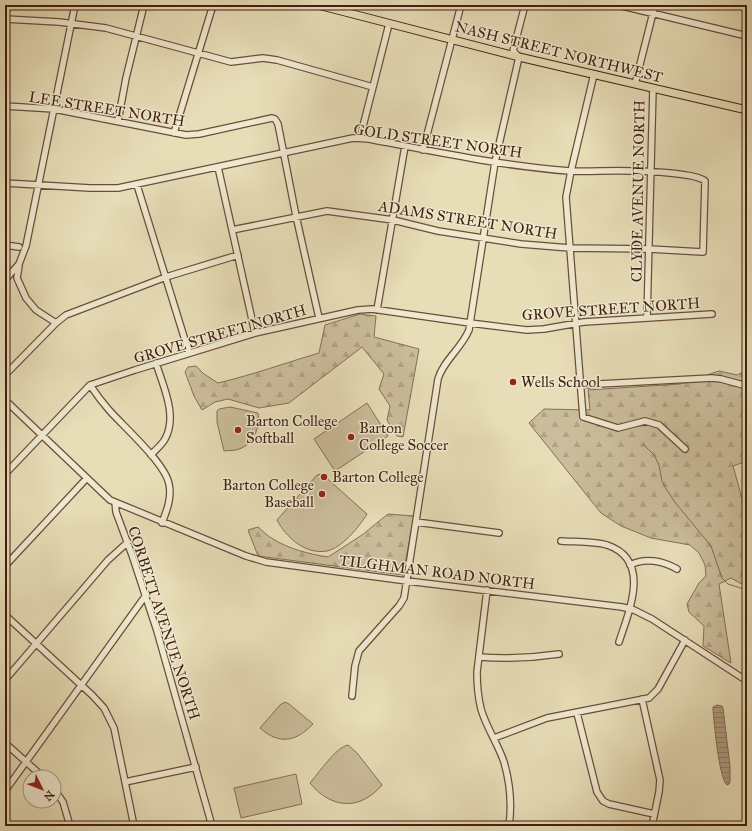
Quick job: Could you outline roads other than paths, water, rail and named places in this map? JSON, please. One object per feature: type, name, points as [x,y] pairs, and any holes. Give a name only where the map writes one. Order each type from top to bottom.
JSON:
[{"type":"main road","name":"NASH STREET NORTHWEST","points":[[318,5],[519,57],[747,110]]},
{"type":"street","points":[[56,323],[36,310],[30,304],[17,278],[19,264],[26,246],[75,5]]},
{"type":"street","points":[[118,121],[144,5]]},
{"type":"street","points":[[174,133],[212,5]]},
{"type":"street","points":[[423,150],[461,5]]},
{"type":"street","points":[[352,696],[355,666],[359,651],[402,601],[407,581],[440,373],[442,368],[465,339],[470,323],[495,162],[519,57],[513,51],[524,5]]},
{"type":"street","points":[[618,5],[747,36]]},
{"type":"street","points":[[635,84],[655,5]]},
{"type":"street","points":[[5,19],[71,23],[106,28],[231,62],[263,58],[277,60],[373,86]]},
{"type":"street","points":[[360,138],[389,24]]},
{"type":"street","points":[[594,74],[566,197],[583,417],[618,428],[645,422],[660,425],[685,449]]},
{"type":"street","name":"CLYDE AVENUE NORTH","points":[[647,318],[653,88]]},
{"type":"street","name":"LEE STREET NORTH","points":[[5,106],[54,109],[186,135],[199,134],[272,118],[275,119],[278,124],[283,153]]},
{"type":"street","name":"GOLD STREET NORTH","points":[[5,183],[107,189],[118,188],[345,139],[360,138],[495,162],[571,171],[651,172],[682,175],[704,180],[706,190],[703,252]]},
{"type":"street","points":[[377,310],[405,146]]},
{"type":"street","points":[[283,153],[320,318]]},
{"type":"street","points":[[218,167],[255,333]]},
{"type":"street","points":[[137,185],[189,353]]},
{"type":"street","name":"ADAMS STREET NORTH","points":[[232,230],[327,211],[392,220],[438,231],[521,244],[570,248],[649,249],[703,252]]},
{"type":"street","points":[[5,245],[20,247]]},
{"type":"street","points":[[5,375],[56,323],[66,315],[166,277],[238,255]]},
{"type":"street","points":[[5,280],[19,264]]},
{"type":"street","points":[[5,280],[17,278]]},
{"type":"street","name":"GROVE STREET NORTH","points":[[5,474],[90,385],[255,333],[320,318],[358,310],[377,310],[529,330],[553,328],[576,323],[712,314]]},
{"type":"street","points":[[151,455],[165,439],[170,421],[168,403],[156,363]]},
{"type":"street","points":[[580,385],[712,378],[747,386]]},
{"type":"street","points":[[90,385],[109,410],[162,468],[169,482],[169,501],[162,523]]},
{"type":"street","points":[[5,400],[86,479],[110,500],[115,502]]},
{"type":"street","points":[[5,566],[86,479]]},
{"type":"street","name":"TILGHMAN ROAD NORTH","points":[[115,502],[162,523],[258,560],[407,581],[608,604],[629,609],[652,619],[747,681]]},
{"type":"street","name":"CORBETT AVENUE NORTH","points":[[115,502],[116,512],[146,595],[212,826]]},
{"type":"street","points":[[416,522],[499,533]]},
{"type":"street","points":[[561,541],[606,545],[617,550],[623,555],[630,565],[635,582],[619,642]]},
{"type":"street","points":[[5,680],[108,560],[128,542]]},
{"type":"street","points":[[630,565],[641,561],[653,561],[672,566],[677,569]]},
{"type":"street","points":[[487,590],[477,672],[479,697],[482,710],[504,762],[508,776],[510,800],[509,826]]},
{"type":"street","points":[[5,791],[146,595]]},
{"type":"street","points":[[5,615],[97,700],[107,713],[114,728],[134,826]]},
{"type":"street","points":[[494,738],[547,718],[577,713],[651,696],[658,689],[685,640]]},
{"type":"street","points":[[479,657],[506,659],[534,658],[559,654]]},
{"type":"street","points":[[642,699],[660,780],[652,826]]},
{"type":"street","points":[[577,713],[597,792],[600,797],[608,804],[654,814]]},
{"type":"street","points":[[5,743],[34,769]]},
{"type":"street","points":[[125,782],[196,767]]},
{"type":"street","points":[[62,801],[70,826]]},
{"type":"waterway","points":[[643,444],[654,455],[659,465],[662,481],[674,501],[711,546],[722,578],[728,584],[747,590]]},
{"type":"place","name":"Wells School","points":[[513,382]]},
{"type":"place","name":"Barton College Softball","points":[[238,430]]},
{"type":"place","name":"Barton College Soccer","points":[[351,437]]},
{"type":"place","name":"Barton College","points":[[324,477]]},
{"type":"place","name":"Barton College Baseball","points":[[322,494]]}]
